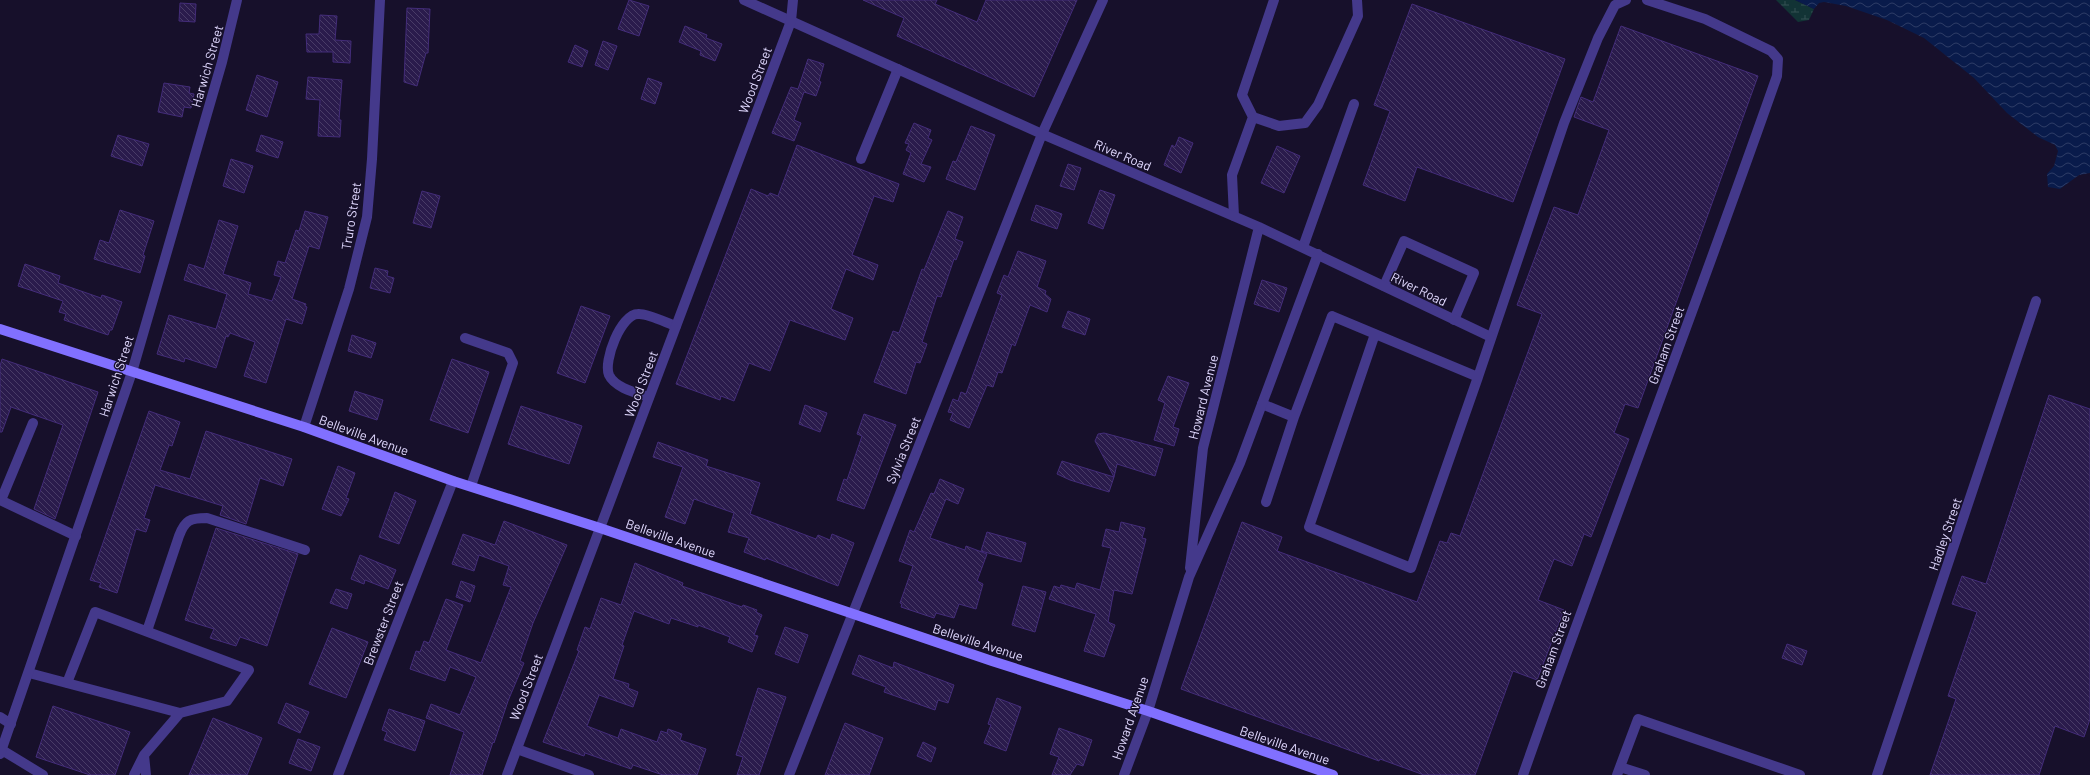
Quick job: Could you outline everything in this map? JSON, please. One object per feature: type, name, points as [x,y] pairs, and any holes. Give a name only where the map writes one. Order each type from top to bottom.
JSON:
[{"type":"main road","name":"Belleville Avenue","points":[[0,329],[304,428],[453,480],[1148,711],[1332,775]]},
{"type":"street","name":"Harwich Street","points":[[1,752],[132,372],[222,62],[237,0]]},
{"type":"street","name":"Truro Street","points":[[304,428],[347,296],[367,217],[372,159],[380,0]]},
{"type":"street","name":"River Road","points":[[744,0],[1042,134],[1259,227],[1491,338]]},
{"type":"street","name":"Wood Street","points":[[507,775],[791,21],[793,0]]},
{"type":"street","name":"Sylvia Street","points":[[789,775],[1042,134],[1103,0]]},
{"type":"street","points":[[1274,0],[1242,95],[1253,117],[1279,126],[1305,123],[1318,105],[1358,16],[1357,0]]},
{"type":"street","points":[[1375,334],[1309,527],[1411,568],[1478,377],[1564,123],[1598,38],[1615,5],[1626,0]]},
{"type":"street","name":"Graham Street","points":[[1522,775],[1569,643],[1741,178],[1776,76],[1778,59],[1771,51],[1705,19],[1647,0]]},
{"type":"street","points":[[861,159],[898,69]]},
{"type":"street","points":[[1303,247],[1354,104]]},
{"type":"street","points":[[1234,216],[1232,174],[1253,117]]},
{"type":"street","name":"Howard Avenue","points":[[1188,577],[1203,448],[1259,227]]},
{"type":"street","points":[[1384,286],[1404,241],[1474,273],[1454,320]]},
{"type":"street","name":"Howard Avenue","points":[[1124,775],[1148,711],[1188,577],[1240,463],[1318,254]]},
{"type":"street","name":"Hadley Street","points":[[1877,775],[2036,302]]},
{"type":"street","points":[[649,397],[618,385],[610,376],[608,360],[622,324],[631,315],[639,313],[676,326]]},
{"type":"street","points":[[1266,502],[1294,417],[1332,316],[1478,377]]},
{"type":"street","points":[[465,338],[508,353],[513,363],[471,486]]},
{"type":"street","points":[[1262,404],[1294,417]]},
{"type":"street","points":[[32,423],[1,500],[76,536]]},
{"type":"street","name":"Brewster Street","points":[[338,775],[453,480]]},
{"type":"street","points":[[147,631],[183,526],[193,518],[207,518],[304,550]]},
{"type":"street","points":[[29,673],[180,713],[227,700],[249,670],[95,612],[67,683]]},
{"type":"street","points":[[134,775],[144,755],[180,713]]},
{"type":"street","points":[[0,717],[11,724]]},
{"type":"street","points":[[1645,775],[1618,771],[1638,718],[1800,775]]},
{"type":"street","points":[[517,749],[589,775]]},
{"type":"street","points":[[1,752],[43,775]]},
{"type":"street","points":[[144,755],[146,775]]},
{"type":"green space","points":[[1776,0],[1795,0],[1814,9],[1809,20],[1798,22]]},
{"type":"water","points":[[1795,0],[2090,0],[2090,173],[2079,175],[2060,189],[2048,187],[2047,174],[2054,166],[2058,151],[2055,145],[2038,137],[2007,113],[1974,78],[1924,38],[1887,20],[1846,6],[1824,2],[1819,3],[1814,9]]},
{"type":"building","points":[[629,0],[649,6],[639,36],[618,29]]},
{"type":"building","points":[[863,0],[937,0],[935,4],[977,22],[986,0],[1077,0],[1034,97],[897,36],[904,18]]},
{"type":"building","points":[[180,3],[196,4],[195,22],[179,21]]},
{"type":"building","points":[[1412,4],[1565,59],[1513,202],[1417,167],[1405,201],[1363,185],[1390,111],[1374,105]]},
{"type":"building","points":[[407,8],[430,9],[428,53],[426,53],[417,86],[404,82]]},
{"type":"building","points":[[320,15],[337,16],[335,40],[351,41],[350,63],[333,62],[333,52],[307,52],[306,34],[319,34]]},
{"type":"building","points":[[685,26],[707,35],[706,38],[722,44],[715,61],[700,55],[701,51],[679,42]]},
{"type":"building","points":[[1621,26],[1758,76],[1638,408],[1625,404],[1614,433],[1629,439],[1591,537],[1584,534],[1572,566],[1554,559],[1538,600],[1564,610],[1537,680],[1513,671],[1475,775],[1424,775],[1380,759],[1379,761],[1181,689],[1242,522],[1282,537],[1277,551],[1417,602],[1440,541],[1447,543],[1451,533],[1460,536],[1542,314],[1517,305],[1554,207],[1578,215],[1609,130],[1574,117],[1581,97],[1593,102]]},
{"type":"building","points":[[603,41],[617,46],[608,70],[595,65]]},
{"type":"building","points":[[575,45],[588,51],[582,67],[568,62]]},
{"type":"building","points":[[808,59],[824,64],[819,81],[821,82],[816,96],[804,92],[794,120],[801,123],[794,141],[772,133],[791,87],[798,89]]},
{"type":"building","points":[[257,75],[278,82],[267,117],[246,110]]},
{"type":"building","points":[[308,77],[342,80],[339,120],[341,120],[340,137],[318,136],[320,100],[306,99]]},
{"type":"building","points":[[648,78],[662,83],[655,104],[641,99]]},
{"type":"building","points":[[164,83],[190,87],[189,93],[194,94],[191,108],[184,107],[182,117],[158,112]]},
{"type":"building","points":[[914,123],[931,130],[928,138],[932,140],[921,164],[931,167],[924,182],[903,174],[911,153],[906,150],[909,144],[905,143]]},
{"type":"building","points":[[971,126],[995,135],[975,190],[946,179],[953,161],[956,162]]},
{"type":"building","points":[[118,135],[149,144],[142,166],[111,156]]},
{"type":"building","points":[[261,135],[283,142],[278,158],[256,151]]},
{"type":"building","points":[[1179,137],[1193,143],[1181,173],[1164,165],[1172,145],[1175,147]]},
{"type":"building","points":[[797,145],[899,184],[893,202],[874,196],[852,255],[878,265],[873,280],[846,269],[831,309],[853,318],[845,340],[790,320],[770,371],[749,363],[734,401],[721,396],[720,400],[676,384],[751,189],[768,196],[770,193],[778,196]]},
{"type":"building","points":[[1277,146],[1300,156],[1284,193],[1261,183]]},
{"type":"building","points":[[231,159],[253,166],[244,193],[223,186]]},
{"type":"building","points":[[1068,164],[1081,168],[1074,190],[1060,186]]},
{"type":"building","points":[[1100,190],[1115,195],[1103,229],[1088,223]]},
{"type":"building","points":[[422,191],[440,196],[431,228],[413,223]]},
{"type":"building","points":[[1036,205],[1062,214],[1057,229],[1031,220]]},
{"type":"building","points":[[120,210],[154,221],[143,255],[145,256],[140,273],[94,259],[100,240],[109,243]]},
{"type":"building","points":[[305,211],[328,217],[319,249],[309,246],[292,299],[306,304],[305,306],[307,307],[302,324],[286,319],[266,383],[244,376],[255,342],[230,333],[228,337],[226,336],[216,368],[185,358],[184,362],[157,354],[169,315],[216,329],[227,294],[184,280],[189,264],[204,269],[219,220],[238,226],[223,274],[251,283],[248,294],[272,301],[281,277],[274,275],[278,261],[285,263],[296,230],[299,231]]},
{"type":"building","points":[[948,211],[963,217],[955,239],[963,242],[956,260],[954,259],[941,297],[937,296],[922,342],[927,344],[920,363],[916,362],[906,394],[874,382],[893,331],[899,333],[922,269],[924,270]]},
{"type":"building","points":[[1018,251],[1046,261],[1037,287],[1046,291],[1045,294],[1051,299],[1047,312],[1030,305],[1015,346],[1012,344],[1002,373],[998,372],[993,387],[987,385],[969,428],[950,420],[953,413],[948,412],[953,399],[958,401],[961,392],[966,394],[1002,295],[997,293],[1004,275],[1008,277]]},
{"type":"building","points":[[25,264],[60,276],[58,283],[101,298],[102,295],[122,302],[112,330],[110,330],[108,335],[64,320],[66,314],[59,312],[63,301],[18,286]]},
{"type":"building","points":[[375,268],[388,271],[387,276],[394,278],[390,293],[370,288]]},
{"type":"building","points":[[1262,280],[1287,288],[1279,312],[1254,304]]},
{"type":"building","points":[[581,306],[610,316],[585,383],[557,373]]},
{"type":"building","points":[[1068,311],[1090,319],[1085,335],[1062,327]]},
{"type":"building","points":[[352,335],[376,343],[371,358],[348,351]]},
{"type":"building","points":[[2,359],[98,392],[55,519],[34,509],[63,425],[11,407],[2,432],[0,432],[0,366]]},
{"type":"building","points":[[452,359],[489,372],[468,433],[430,420]]},
{"type":"building","points":[[1168,376],[1189,383],[1173,427],[1179,429],[1174,446],[1154,440],[1165,403],[1158,400]]},
{"type":"building","points":[[355,391],[383,400],[377,420],[349,411]]},
{"type":"building","points":[[2049,395],[2090,409],[2090,719],[2084,737],[2055,726],[2039,775],[1930,775],[1956,699],[1948,696],[1977,612],[1952,604],[1962,576],[1986,584]]},
{"type":"building","points":[[805,405],[827,413],[820,432],[799,424]]},
{"type":"building","points":[[521,406],[582,426],[569,464],[508,444]]},
{"type":"building","points":[[149,411],[180,422],[172,446],[169,445],[160,470],[190,479],[206,431],[292,459],[283,486],[260,478],[246,524],[220,515],[223,506],[155,485],[144,518],[150,520],[146,532],[136,529],[117,593],[99,587],[101,583],[90,580]]},
{"type":"building","points":[[864,414],[896,425],[864,509],[837,500],[844,479],[847,480],[862,436],[857,434]]},
{"type":"building","points":[[1104,433],[1163,449],[1155,476],[1117,464],[1114,477],[1095,441],[1098,434]]},
{"type":"building","points":[[658,442],[708,460],[706,466],[760,483],[750,514],[816,539],[818,535],[830,540],[832,534],[854,543],[838,586],[766,558],[765,560],[744,552],[749,538],[728,532],[734,513],[694,499],[685,524],[665,517],[683,467],[653,457]]},
{"type":"building","points":[[1062,461],[1114,477],[1109,492],[1070,480],[1057,474]]},
{"type":"building","points":[[338,466],[355,473],[346,498],[349,499],[341,516],[322,509]]},
{"type":"building","points":[[940,479],[964,489],[958,504],[946,499],[930,538],[965,550],[966,546],[987,554],[977,581],[983,584],[976,609],[959,604],[954,618],[936,613],[934,618],[901,607],[902,604],[900,603],[913,566],[899,561],[910,530],[914,532],[931,493],[934,494]]},
{"type":"building","points":[[395,492],[416,501],[399,544],[379,537]]},
{"type":"building","points":[[504,521],[567,545],[533,623],[520,661],[524,663],[508,701],[482,775],[450,775],[464,732],[426,718],[431,704],[460,715],[476,677],[450,667],[445,681],[410,669],[416,651],[420,652],[424,641],[429,643],[446,599],[463,605],[446,650],[481,663],[511,587],[503,585],[509,566],[479,555],[474,571],[452,564],[463,534],[495,545]]},
{"type":"building","points":[[1121,522],[1145,528],[1142,538],[1146,539],[1132,594],[1114,590],[1108,622],[1115,625],[1104,657],[1084,651],[1096,614],[1049,599],[1054,586],[1060,588],[1061,585],[1075,589],[1077,583],[1100,590],[1111,548],[1102,546],[1106,529],[1119,532]]},
{"type":"building","points":[[216,528],[298,554],[267,646],[240,637],[236,646],[210,638],[214,629],[185,620]]},
{"type":"building","points":[[987,532],[1026,543],[1021,562],[981,551]]},
{"type":"building","points":[[360,555],[396,570],[388,589],[365,580],[364,584],[351,579]]},
{"type":"building","points":[[635,563],[683,583],[682,586],[742,607],[743,605],[757,610],[756,612],[762,615],[754,635],[758,636],[752,652],[728,642],[730,637],[698,625],[698,627],[671,618],[669,624],[634,611],[622,645],[624,646],[613,679],[629,684],[628,688],[638,692],[633,707],[599,695],[587,726],[618,738],[621,729],[657,742],[661,731],[667,733],[668,729],[682,734],[680,740],[706,749],[697,775],[663,775],[633,765],[631,769],[585,753],[584,756],[543,742],[579,651],[577,650],[585,627],[590,629],[601,598],[621,605]]},
{"type":"building","points":[[461,581],[475,586],[470,602],[456,597]]},
{"type":"building","points":[[1023,586],[1046,592],[1035,632],[1012,625]]},
{"type":"building","points":[[336,589],[352,594],[347,609],[330,603]]},
{"type":"building","points":[[785,627],[808,635],[798,663],[775,654]]},
{"type":"building","points":[[332,628],[368,642],[346,698],[309,684]]},
{"type":"building","points":[[1787,644],[1807,651],[1802,665],[1782,658]]},
{"type":"building","points":[[859,655],[893,668],[894,662],[954,685],[948,703],[938,700],[935,710],[884,692],[886,687],[852,674]]},
{"type":"building","points":[[758,688],[786,697],[759,775],[737,775],[743,757],[736,755]]},
{"type":"building","points":[[997,698],[1021,707],[1006,751],[984,743],[991,725],[988,724]]},
{"type":"building","points":[[286,703],[309,712],[300,733],[278,723]]},
{"type":"building","points":[[53,706],[130,732],[115,775],[90,775],[36,757]]},
{"type":"building","points":[[389,709],[425,721],[415,751],[384,740],[387,732],[382,730]]},
{"type":"building","points":[[213,718],[262,738],[247,775],[189,775]]},
{"type":"building","points":[[845,723],[883,738],[869,775],[825,775]]},
{"type":"building","points":[[1059,728],[1092,740],[1083,766],[1077,764],[1070,775],[1052,775],[1059,757],[1050,754]]},
{"type":"building","points":[[298,739],[320,747],[311,771],[289,763]]},
{"type":"building","points":[[923,742],[936,748],[931,762],[917,756]]}]
